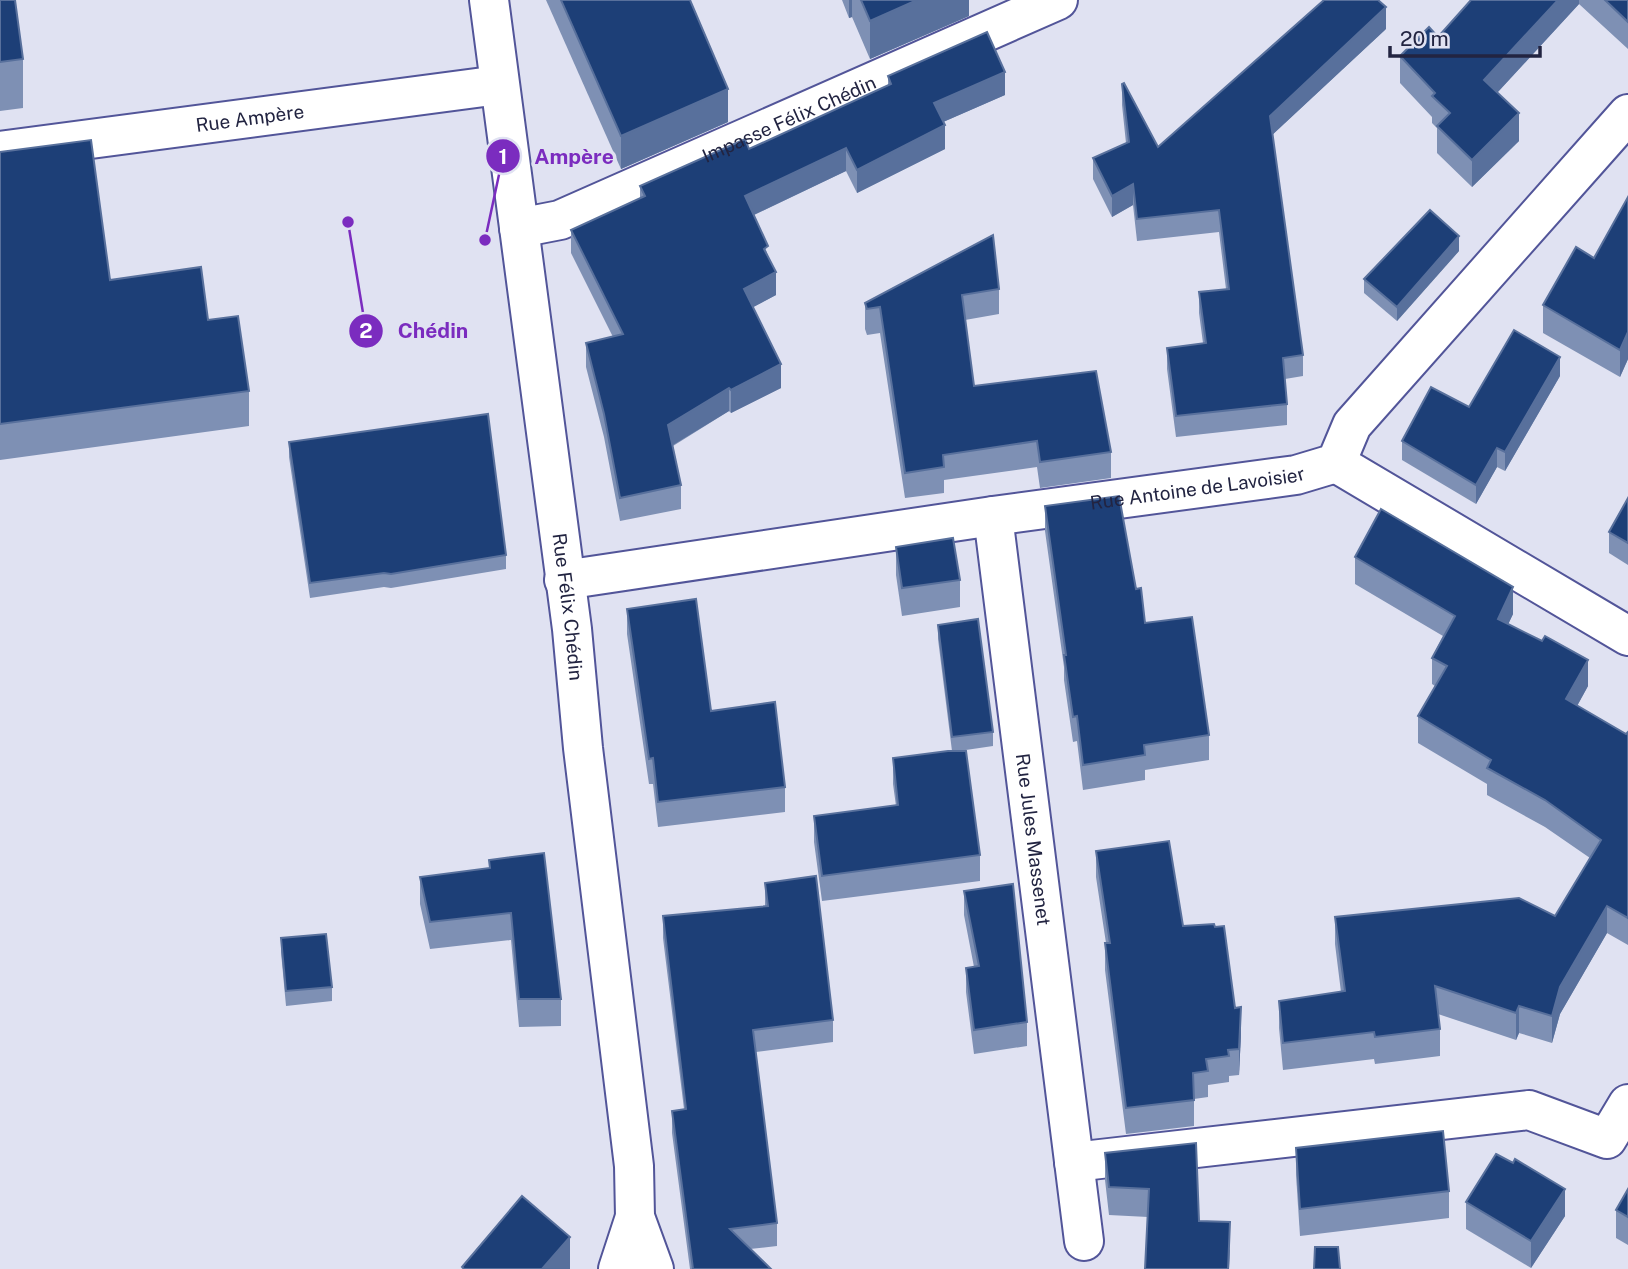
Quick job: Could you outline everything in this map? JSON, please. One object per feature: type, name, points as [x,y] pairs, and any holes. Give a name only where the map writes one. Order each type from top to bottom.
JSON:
[{"type":"street","name":"Rue Félix Chédin","points":[[489,0],[572,629],[583,748],[634,1166],[635,1217],[654,1269]]},
{"type":"street","name":"Impasse Félix Chédin","points":[[519,228],[560,220],[1058,0]]},
{"type":"street","name":"Rue Ampère","points":[[0,151],[499,85]]},
{"type":"street","points":[[1628,114],[1352,425],[1336,463],[1628,636]]},
{"type":"street","name":"Rue Antoine de Lavoisier","points":[[564,580],[993,516],[1296,475],[1336,463]]},
{"type":"street","name":"Rue Jules Massenet","points":[[993,516],[1084,1241]]},
{"type":"street","points":[[1074,1162],[1529,1110],[1607,1139],[1628,1104]]},
{"type":"street","name":"Rue Félix Chédin","points":[[618,1269],[635,1217]]},
{"type":"building","points":[[0,0],[15,0],[23,59],[0,62]]},
{"type":"building","points":[[561,0],[690,0],[728,89],[621,136]]},
{"type":"building","points":[[861,0],[917,0],[870,21]]},
{"type":"building","points":[[1324,0],[1378,0],[1386,7],[1270,116],[1303,355],[1283,358],[1287,404],[1176,416],[1167,348],[1206,343],[1199,292],[1229,289],[1219,210],[1137,219],[1133,184],[1112,196],[1093,158],[1129,142],[1122,84],[1124,83],[1158,147]]},
{"type":"building","points":[[1471,0],[1558,0],[1484,80],[1519,113],[1472,160],[1437,126],[1450,113],[1432,96],[1435,93],[1400,56],[1429,27],[1438,37]]},
{"type":"building","points":[[1605,0],[1628,0],[1628,22]]},
{"type":"building","points":[[987,32],[1005,72],[934,103],[945,125],[857,170],[846,148],[745,196],[768,246],[764,249],[776,272],[744,289],[781,364],[731,390],[729,388],[668,425],[681,485],[620,498],[604,414],[586,343],[623,334],[571,230],[645,196],[640,186],[745,139],[749,149],[891,84],[888,76]]},
{"type":"building","points":[[91,140],[110,280],[201,267],[208,320],[238,316],[249,391],[0,424],[0,152]]},
{"type":"building","points":[[1628,197],[1628,332],[1620,350],[1543,305],[1576,247],[1594,258]]},
{"type":"building","points":[[1430,210],[1459,236],[1397,307],[1364,279]]},
{"type":"building","points":[[993,235],[999,289],[962,295],[974,386],[1096,371],[1111,452],[1040,462],[1037,441],[943,455],[944,467],[905,473],[880,307],[867,309],[865,303]]},
{"type":"building","points":[[1514,330],[1560,357],[1505,452],[1497,448],[1476,485],[1402,441],[1431,387],[1469,407]]},
{"type":"building","points":[[488,414],[506,555],[391,574],[310,583],[289,442]]},
{"type":"building","points":[[1119,496],[1136,589],[1141,588],[1145,623],[1192,617],[1209,735],[1144,745],[1145,755],[1083,765],[1077,716],[1073,717],[1045,506]]},
{"type":"building","points":[[1628,498],[1628,543],[1609,532]]},
{"type":"building","points":[[1381,509],[1513,587],[1498,619],[1542,641],[1545,636],[1588,660],[1566,699],[1626,734],[1628,732],[1628,918],[1607,906],[1560,987],[1552,1016],[1519,1006],[1516,1013],[1435,986],[1440,1029],[1375,1037],[1374,1032],[1283,1043],[1279,1001],[1345,991],[1335,917],[1519,898],[1555,916],[1601,840],[1545,800],[1487,768],[1491,760],[1418,716],[1447,666],[1432,658],[1455,616],[1355,557]]},
{"type":"building","points":[[953,538],[960,580],[902,588],[896,547]]},
{"type":"building","points":[[696,599],[711,711],[775,702],[785,787],[658,802],[627,609]]},
{"type":"building","points":[[978,619],[993,732],[952,737],[938,625]]},
{"type":"building","points":[[966,751],[980,855],[822,876],[814,816],[898,805],[893,758]]},
{"type":"building","points":[[1169,841],[1183,926],[1224,926],[1235,1008],[1241,1007],[1239,1049],[1228,1050],[1229,1056],[1206,1059],[1208,1071],[1193,1073],[1194,1100],[1126,1108],[1105,943],[1110,943],[1096,851]]},
{"type":"building","points":[[544,853],[561,999],[519,999],[511,913],[430,922],[420,877],[490,868],[489,860]]},
{"type":"building","points":[[816,876],[833,1020],[753,1030],[777,1223],[730,1229],[771,1269],[693,1269],[672,1111],[686,1109],[663,916],[768,906],[765,883]]},
{"type":"building","points":[[1013,884],[1027,1022],[974,1030],[966,968],[979,966],[964,891]]},
{"type":"building","points":[[326,934],[332,987],[286,991],[281,938]]},
{"type":"building","points":[[1443,1131],[1449,1191],[1300,1209],[1296,1148]]},
{"type":"building","points":[[1196,1143],[1199,1221],[1230,1222],[1228,1269],[1145,1269],[1149,1189],[1109,1187],[1105,1153]]},
{"type":"building","points":[[1496,1154],[1513,1163],[1515,1159],[1565,1189],[1531,1241],[1466,1202]]},
{"type":"building","points":[[1628,1189],[1628,1217],[1616,1210]]},
{"type":"building","points":[[522,1196],[570,1237],[542,1269],[464,1269],[462,1267]]},
{"type":"building","points":[[1315,1247],[1338,1247],[1340,1269],[1314,1269]]},
{"type":"place","name":"Chédin","points":[[348,222]]},
{"type":"place","name":"Ampère","points":[[485,240]]}]
